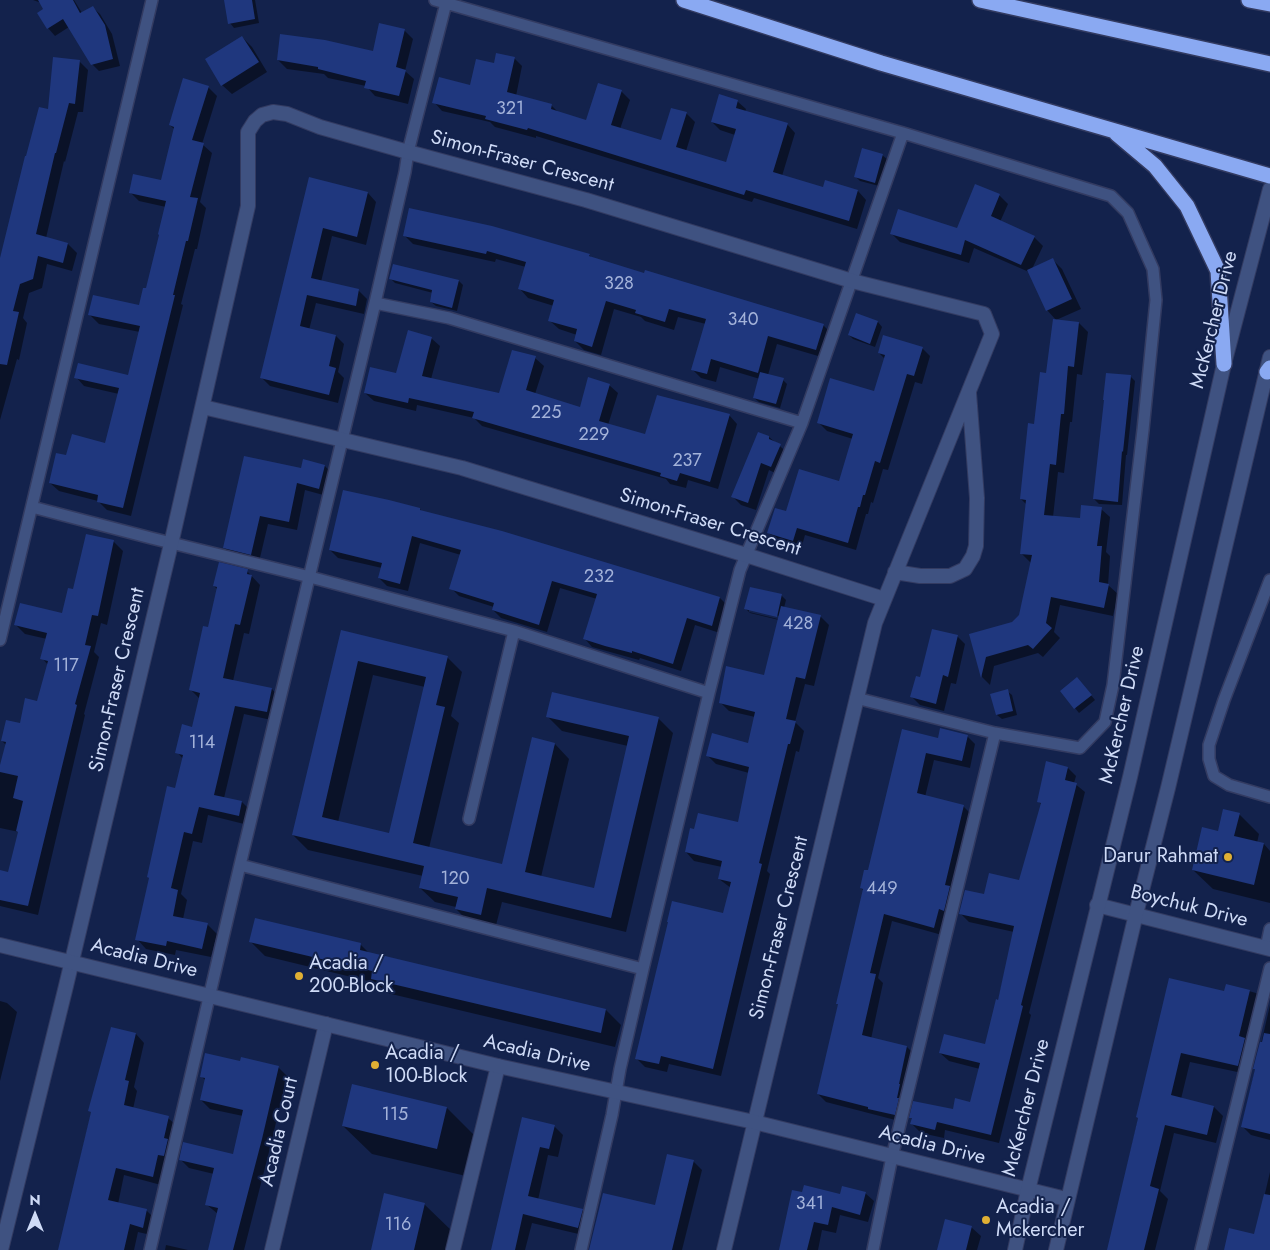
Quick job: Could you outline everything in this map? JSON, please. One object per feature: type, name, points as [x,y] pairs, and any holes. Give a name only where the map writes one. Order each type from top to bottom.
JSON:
[{"type":"highway","points":[[684,0],[881,63],[1270,176]]},
{"type":"highway","points":[[980,0],[1270,64]]},
{"type":"highway","points":[[1249,0],[1270,4]]},
{"type":"highway","points":[[1112,129],[1155,166],[1187,206],[1203,238],[1218,271],[1224,364]]},
{"type":"street","name":"Simon-Fraser Crescent","points":[[1,1250],[72,962],[171,544],[248,206],[248,132],[255,121],[262,115],[273,112],[286,114],[320,127],[408,152],[586,200],[852,281],[984,314],[992,334],[875,623],[724,1250]]},
{"type":"street","name":"McKercher Drive","points":[[1015,1250],[1097,905],[1130,777],[1224,364],[1270,189]]},
{"type":"street","points":[[1056,1250],[1066,1199],[1269,366]]},
{"type":"street","name":"Simon-Fraser Crescent","points":[[895,572],[920,576],[950,576],[965,569],[973,556],[976,546],[977,498],[969,390]]},
{"type":"street","name":"Simon-Fraser Crescent","points":[[203,407],[462,468],[746,554],[884,599]]},
{"type":"street","name":"Boychuk Drive","points":[[1097,905],[1268,948]]},
{"type":"street","name":"Acadia Drive","points":[[0,945],[498,1066],[754,1122],[1066,1199]]},
{"type":"street","name":"Acadia Court","points":[[272,1250],[326,1024]]},
{"type":"street","points":[[453,1250],[498,1066]]},
{"type":"lane","points":[[0,640],[152,0]]},
{"type":"lane","points":[[150,1250],[375,303],[405,172],[440,1],[903,133],[1111,196],[1128,213],[1153,269],[1156,300],[1113,685],[1105,722],[1080,748],[995,733],[856,698]]},
{"type":"lane","points":[[581,1250],[643,969],[740,570],[802,423],[903,133]]},
{"type":"lane","points":[[375,303],[449,318],[802,423]]},
{"type":"lane","points":[[32,507],[514,631],[709,693]]},
{"type":"lane","points":[[1270,580],[1224,700],[1209,745],[1209,752],[1214,776],[1229,785],[1270,797]]},
{"type":"lane","points":[[469,819],[514,631]]},
{"type":"lane","points":[[873,1250],[892,1157],[995,733]]},
{"type":"lane","points":[[240,865],[643,969]]},
{"type":"lane","points":[[1268,948],[1270,929]]},
{"type":"lane","points":[[1201,1250],[1270,968]]},
{"type":"building","points":[[38,0],[73,0],[80,13],[93,6],[105,25],[113,59],[91,65],[63,19],[47,29],[37,13],[43,9]]},
{"type":"building","points":[[224,0],[252,0],[255,19],[228,24]]},
{"type":"building","points":[[379,23],[405,29],[396,67],[406,70],[399,96],[364,88],[366,81],[318,69],[318,67],[277,60],[280,34],[325,40],[373,51]]},
{"type":"building","points":[[242,36],[259,62],[221,86],[205,59]]},
{"type":"building","points":[[496,53],[515,57],[507,92],[552,104],[551,109],[586,120],[598,83],[622,90],[611,125],[661,140],[671,108],[687,112],[676,147],[726,162],[736,129],[711,122],[719,94],[738,100],[736,108],[788,123],[773,172],[823,187],[825,180],[858,190],[849,221],[746,190],[744,195],[528,128],[527,130],[485,119],[486,116],[432,103],[439,77],[470,85],[476,59],[494,63]]},
{"type":"building","points":[[53,57],[80,60],[75,104],[69,103],[36,234],[68,243],[63,263],[38,256],[33,279],[20,284],[13,311],[19,312],[7,365],[0,364],[0,258],[39,107],[48,109]]},
{"type":"building","points":[[183,78],[209,86],[192,140],[204,143],[190,197],[198,198],[188,241],[186,241],[173,295],[175,295],[123,508],[97,502],[98,495],[49,483],[56,453],[66,455],[72,434],[105,443],[119,388],[74,378],[78,363],[128,375],[140,326],[88,315],[93,295],[139,305],[143,288],[146,288],[166,201],[129,193],[133,174],[161,180],[174,127],[169,125]]},
{"type":"building","points":[[862,148],[883,154],[875,183],[854,177]]},
{"type":"building","points":[[309,177],[368,192],[357,237],[323,228],[311,278],[359,289],[356,306],[307,295],[300,326],[336,335],[329,366],[336,368],[329,395],[260,378]]},
{"type":"building","points":[[975,184],[1000,194],[991,216],[1035,236],[1021,265],[965,240],[961,255],[890,234],[898,209],[957,228]]},
{"type":"building","points":[[409,208],[492,226],[590,254],[589,256],[644,273],[645,270],[824,324],[816,350],[768,336],[758,373],[711,359],[707,374],[691,370],[706,319],[669,309],[665,322],[635,313],[636,310],[606,301],[592,347],[574,341],[577,329],[548,321],[554,300],[518,289],[526,262],[487,251],[486,254],[403,236]]},
{"type":"building","points":[[1053,258],[1072,299],[1046,311],[1027,270]]},
{"type":"building","points":[[393,264],[459,280],[452,308],[430,302],[432,290],[389,279]]},
{"type":"building","points":[[856,313],[878,321],[870,344],[848,335]]},
{"type":"building","points":[[1053,319],[1079,322],[1074,367],[1068,366],[1064,414],[1061,414],[1056,465],[1050,464],[1044,515],[1080,518],[1081,505],[1102,507],[1097,546],[1102,546],[1099,582],[1109,584],[1104,608],[1051,597],[1046,623],[1052,628],[1033,649],[1028,645],[986,657],[981,678],[969,634],[1012,622],[1019,615],[1032,555],[1020,554],[1026,500],[1020,499],[1028,423],[1034,424],[1040,372],[1046,373]]},
{"type":"building","points":[[408,330],[432,337],[422,376],[499,393],[512,350],[536,356],[526,390],[580,407],[588,377],[610,384],[599,421],[645,434],[657,395],[730,414],[710,482],[680,473],[677,481],[660,476],[661,473],[472,418],[474,412],[409,398],[408,403],[364,393],[370,367],[396,373]]},
{"type":"building","points":[[883,335],[923,347],[914,376],[907,374],[880,463],[875,461],[865,495],[863,495],[860,507],[858,507],[848,543],[797,528],[793,541],[767,533],[775,508],[786,511],[799,469],[839,481],[853,434],[817,423],[830,378],[874,391],[885,355],[878,353]]},
{"type":"building","points":[[760,372],[784,378],[776,404],[753,398]]},
{"type":"building","points":[[1106,373],[1131,375],[1118,502],[1093,499]]},
{"type":"building","points":[[758,432],[769,436],[769,439],[781,444],[771,467],[761,463],[748,503],[731,497]]},
{"type":"building","points":[[244,456],[301,468],[303,459],[325,465],[319,489],[297,483],[289,522],[260,516],[251,555],[223,548]]},
{"type":"building","points":[[343,490],[389,500],[502,531],[720,597],[712,626],[687,618],[673,664],[632,651],[632,653],[605,646],[583,639],[597,594],[552,581],[539,625],[492,610],[494,603],[449,589],[461,550],[412,536],[400,584],[378,578],[382,563],[329,550]]},
{"type":"building","points":[[86,534],[114,540],[98,616],[92,615],[85,645],[91,646],[75,704],[77,705],[28,906],[0,900],[0,870],[8,872],[18,832],[16,831],[23,801],[13,798],[18,776],[0,772],[6,742],[1,741],[6,720],[20,723],[25,698],[37,701],[48,661],[40,659],[47,633],[14,625],[20,603],[62,613],[68,588],[73,589]]},
{"type":"building","points":[[219,562],[248,569],[247,574],[252,575],[240,625],[235,624],[223,678],[272,688],[267,712],[235,706],[214,795],[242,801],[239,816],[199,807],[192,834],[184,832],[171,888],[178,890],[173,916],[208,923],[202,949],[167,941],[166,946],[135,940],[167,786],[175,788],[183,755],[175,753],[182,724],[192,727],[200,693],[189,690],[203,626],[208,627],[217,587],[213,586]]},
{"type":"building","points":[[750,587],[782,594],[777,617],[744,609]]},
{"type":"building","points":[[781,606],[821,615],[805,679],[796,677],[786,719],[796,721],[790,744],[788,744],[759,863],[762,864],[713,1069],[661,1056],[659,1064],[635,1059],[672,901],[723,913],[731,882],[718,879],[722,861],[685,852],[690,828],[694,829],[698,813],[738,822],[749,767],[706,756],[712,733],[748,743],[755,712],[719,703],[726,666],[764,675]]},
{"type":"building","points":[[932,629],[958,635],[948,677],[943,675],[936,704],[910,697],[916,676],[920,677]]},
{"type":"building","points":[[341,630],[448,656],[436,705],[445,707],[413,843],[502,864],[532,737],[555,743],[525,872],[594,888],[629,736],[546,717],[552,692],[659,717],[611,918],[487,888],[481,915],[455,909],[458,897],[419,888],[424,866],[292,835]],"holes":[[[358,661],[426,677],[389,833],[322,817]]]},
{"type":"building","points":[[1077,677],[1092,695],[1074,709],[1060,691]]},
{"type":"building","points":[[1008,689],[1013,711],[996,715],[990,694]]},
{"type":"building","points":[[940,728],[968,735],[962,761],[926,753],[917,793],[964,805],[945,885],[950,886],[944,911],[939,909],[934,928],[884,914],[870,973],[876,974],[862,1035],[907,1046],[895,1115],[817,1094],[863,889],[860,888],[864,870],[868,870],[902,729],[938,738]]},
{"type":"building","points":[[1046,761],[1068,767],[1065,780],[1077,783],[1021,1005],[1023,1006],[991,1135],[937,1122],[935,1130],[910,1124],[912,1118],[909,1118],[913,1101],[953,1109],[955,1098],[970,1102],[980,1063],[939,1053],[944,1034],[985,1044],[996,999],[998,1000],[1014,926],[959,914],[965,890],[984,894],[989,873],[1019,880],[1041,803],[1037,802]]},
{"type":"building","name":"Darur Rahmat","points":[[1223,809],[1240,813],[1234,836],[1264,843],[1254,885],[1192,870],[1202,827],[1218,831]]},
{"type":"building","points":[[255,918],[361,943],[360,950],[606,1009],[601,1033],[371,979],[372,971],[249,942]]},
{"type":"building","points":[[1169,978],[1224,991],[1226,984],[1250,990],[1239,1036],[1245,1038],[1238,1066],[1181,1053],[1171,1095],[1214,1106],[1207,1135],[1165,1125],[1150,1186],[1159,1189],[1144,1250],[1107,1250],[1138,1118],[1136,1117]]},
{"type":"building","points":[[111,1027],[136,1033],[125,1080],[129,1081],[124,1105],[169,1116],[164,1138],[168,1139],[164,1156],[158,1155],[153,1177],[116,1168],[108,1200],[147,1209],[143,1228],[130,1224],[124,1250],[58,1250],[91,1112],[88,1111]]},
{"type":"building","points":[[1264,1033],[1270,1034],[1270,1134],[1241,1127],[1255,1069],[1253,1069]]},
{"type":"building","points":[[205,1053],[240,1061],[241,1057],[279,1066],[233,1250],[208,1250],[218,1208],[205,1205],[214,1168],[179,1160],[183,1142],[233,1154],[243,1110],[200,1100],[205,1078],[200,1077]]},
{"type":"building","points":[[352,1084],[447,1107],[437,1149],[342,1126]]},
{"type":"building","points":[[522,1117],[555,1125],[549,1149],[540,1147],[528,1196],[583,1209],[578,1228],[523,1214],[515,1250],[491,1250]]},
{"type":"building","points":[[667,1154],[694,1160],[672,1250],[589,1250],[603,1193],[655,1205]]},
{"type":"building","points":[[804,1185],[840,1194],[842,1186],[866,1192],[860,1215],[832,1207],[828,1225],[814,1222],[807,1250],[779,1250],[792,1190],[802,1192]]},
{"type":"building","points":[[384,1193],[425,1203],[414,1250],[371,1250]]},
{"type":"building","points":[[1264,1194],[1270,1195],[1270,1250],[1224,1250],[1229,1228],[1254,1234]]},
{"type":"building","points":[[945,1219],[972,1226],[966,1250],[937,1250]]},
{"type":"place","name":"Darur Rahmat","points":[[1228,857]]},
{"type":"place","name":"Acadia / 200-Block","points":[[299,976]]},
{"type":"place","name":"Acadia / 100-Block","points":[[375,1065]]},
{"type":"place","name":"Acadia / Mckercher","points":[[986,1220]]}]
